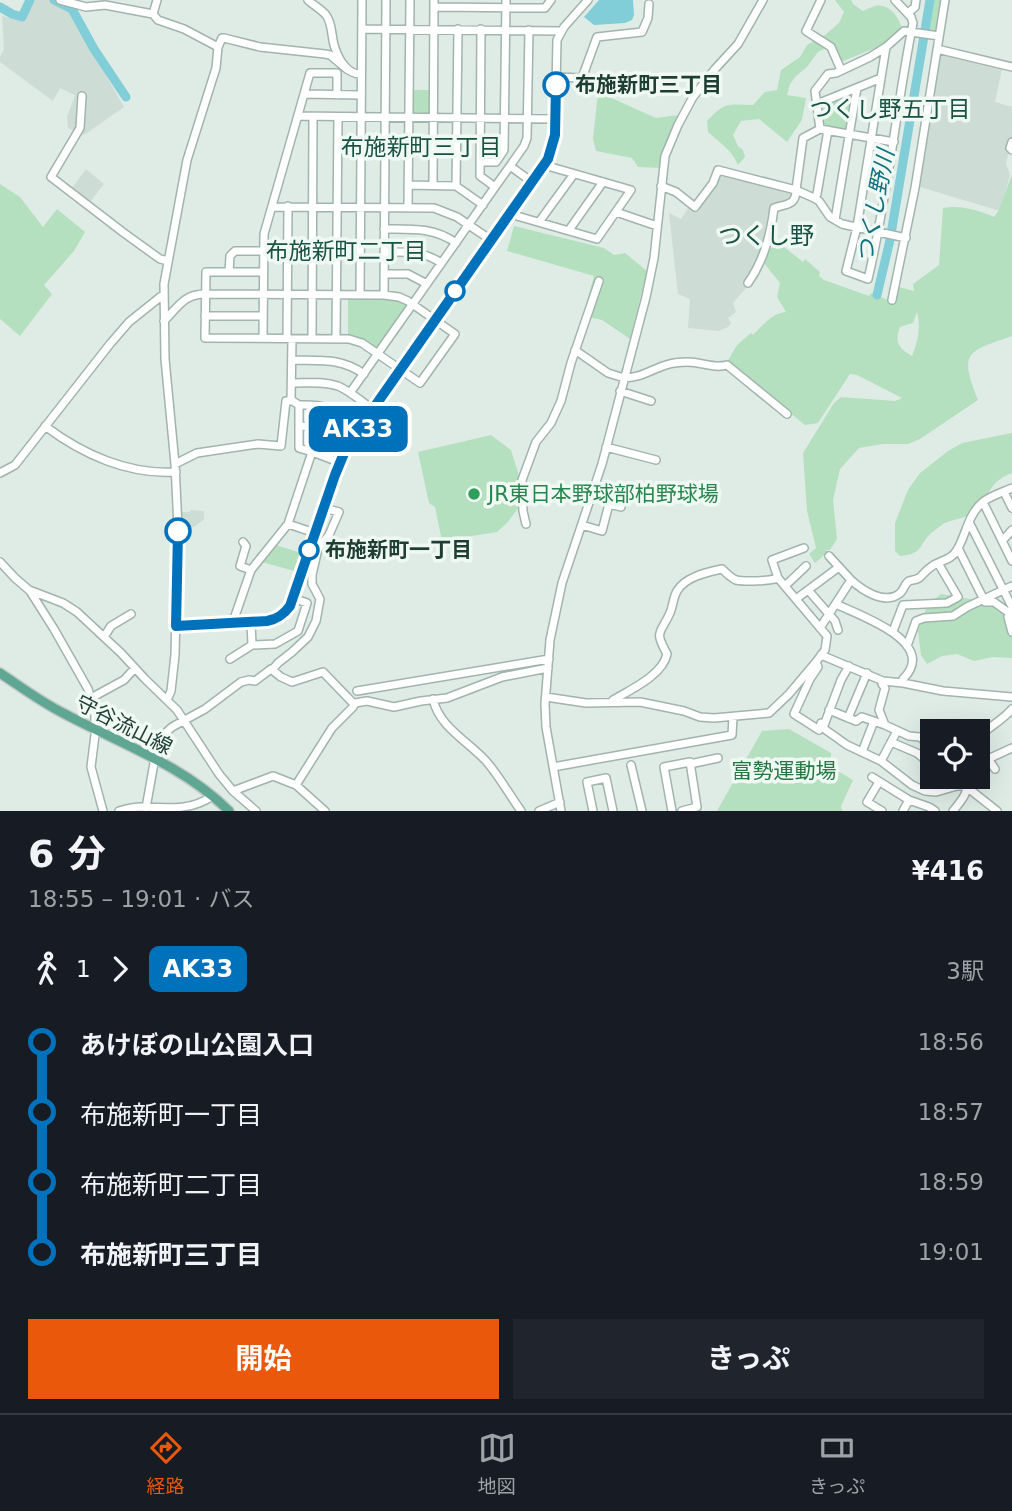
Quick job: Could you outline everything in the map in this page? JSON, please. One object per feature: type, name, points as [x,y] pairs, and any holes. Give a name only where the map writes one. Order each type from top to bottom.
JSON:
[{"type":"main road","name":"守谷流山線","points":[[0,673],[50,706],[224,795],[229,811]]},
{"type":"street","points":[[60,0],[86,7],[105,5],[153,14],[158,20],[184,29],[218,47]]},
{"type":"street","points":[[153,14],[157,0]]},
{"type":"street","points":[[308,0],[326,15],[335,49],[348,70]]},
{"type":"street","points":[[360,295],[362,0]]},
{"type":"street","points":[[384,295],[386,0]]},
{"type":"street","points":[[408,207],[410,0]]},
{"type":"street","points":[[433,186],[434,4],[506,4],[545,8],[551,0]]},
{"type":"street","points":[[561,811],[546,727],[550,640],[562,583],[606,447],[650,279],[665,156],[687,107],[715,69],[743,38],[763,0]]},
{"type":"street","points":[[821,0],[806,31],[831,47],[841,70]]},
{"type":"street","points":[[886,47],[857,227],[846,271],[867,279],[879,232],[913,23],[908,13],[895,0]]},
{"type":"street","points":[[908,13],[915,7],[916,0]]},
{"type":"street","points":[[892,300],[906,238],[945,0]]},
{"type":"street","points":[[176,626],[275,620],[290,606],[339,462],[347,446],[544,165],[552,147],[556,119],[557,40],[584,1]]},
{"type":"street","points":[[481,162],[496,162],[504,150],[506,4]]},
{"type":"street","points":[[556,77],[582,78],[597,37],[642,32],[648,18],[649,4]]},
{"type":"street","points":[[362,29],[561,31]]},
{"type":"street","points":[[456,186],[458,29]]},
{"type":"street","points":[[481,29],[480,176],[495,187]]},
{"type":"street","points":[[350,393],[524,146],[529,118],[529,30]]},
{"type":"street","points":[[815,198],[824,130],[815,91],[828,74],[870,57],[904,31],[939,36]]},
{"type":"street","points":[[167,699],[171,691],[174,667],[178,515],[165,359],[164,295],[187,160],[216,68],[218,47],[224,38],[260,47],[325,54],[355,75],[361,74]]},
{"type":"street","points":[[937,49],[1012,67]]},
{"type":"street","points":[[263,338],[264,234],[310,73],[337,73],[337,95]]},
{"type":"street","points":[[817,104],[881,78]]},
{"type":"street","points":[[835,220],[857,88]]},
{"type":"street","points":[[304,94],[361,95]]},
{"type":"street","points":[[82,96],[80,128],[51,177],[160,259],[168,261]]},
{"type":"street","points":[[298,116],[556,119]]},
{"type":"street","points":[[312,338],[313,117]]},
{"type":"street","points":[[336,338],[338,117]]},
{"type":"street","points":[[748,283],[770,234],[774,208],[795,199],[803,138],[824,130],[894,142]]},
{"type":"street","points":[[1012,142],[1012,150]]},
{"type":"street","points":[[510,214],[597,239],[631,190],[544,165]]},
{"type":"street","points":[[510,166],[532,182]]},
{"type":"street","points":[[662,186],[676,191],[695,207],[713,183],[718,170],[808,194],[835,220],[906,238]]},
{"type":"street","points":[[539,222],[574,174]]},
{"type":"street","points":[[569,230],[603,182]]},
{"type":"street","points":[[408,185],[456,186],[483,205]]},
{"type":"street","points":[[288,206],[289,338],[292,400],[297,403]]},
{"type":"street","points":[[272,207],[428,208],[443,211],[469,224],[491,240]]},
{"type":"street","points":[[616,212],[657,226]]},
{"type":"street","points":[[384,229],[433,231],[456,243]]},
{"type":"street","points":[[229,272],[230,256],[235,251],[263,251]]},
{"type":"street","points":[[384,252],[418,252],[442,264]]},
{"type":"street","points":[[164,321],[188,296],[205,293],[384,295],[399,297],[413,304],[455,334],[420,383],[356,340],[205,338],[205,293],[206,272],[263,272]]},
{"type":"street","points":[[384,274],[408,274],[427,284]]},
{"type":"street","points":[[526,524],[522,480],[536,442],[551,423],[559,407],[599,281]]},
{"type":"street","points":[[0,473],[15,465],[130,321],[164,295]]},
{"type":"street","points":[[205,316],[263,316]]},
{"type":"street","points":[[575,350],[608,373],[624,378],[632,378],[675,363],[689,362],[719,368],[726,365],[787,414]]},
{"type":"street","points":[[292,360],[340,361],[363,374]]},
{"type":"street","points":[[292,383],[329,384],[342,388],[372,409]]},
{"type":"street","points":[[620,391],[651,401]]},
{"type":"street","points":[[45,426],[79,449],[102,459],[150,472],[176,468],[197,453],[258,444],[281,446],[286,401],[326,406],[359,427]]},
{"type":"street","points":[[297,403],[299,448],[339,462]]},
{"type":"street","points":[[299,426],[323,429],[347,446]]},
{"type":"street","points":[[606,447],[656,460]]},
{"type":"street","points":[[234,623],[251,570],[288,524],[312,452]]},
{"type":"street","points":[[829,556],[851,580],[868,593],[881,597],[897,595],[910,580],[916,580],[929,568],[949,558],[958,548],[969,522],[983,502],[1008,490],[1012,508]]},
{"type":"street","points":[[983,502],[1012,561]]},
{"type":"street","points":[[582,525],[602,531],[609,503],[621,506]]},
{"type":"street","points":[[146,808],[153,754],[159,739],[172,727],[205,709],[241,682],[255,681],[272,670],[308,638],[316,621],[320,599],[312,584],[318,549],[329,535],[339,512],[324,508]]},
{"type":"street","points":[[969,522],[1012,607]]},
{"type":"street","points":[[288,524],[315,533]]},
{"type":"street","points":[[1007,548],[1012,530]]},
{"type":"street","points":[[243,542],[246,546],[240,566],[251,570]]},
{"type":"street","points":[[546,697],[586,704],[640,702],[714,719],[769,713],[789,694],[825,650],[827,636],[779,578],[772,560],[804,548]]},
{"type":"street","points":[[958,548],[985,602],[994,602],[1012,615],[1008,617],[1012,632]]},
{"type":"street","points":[[0,562],[29,590],[88,689],[95,715],[91,767],[103,811]]},
{"type":"street","points":[[902,607],[947,603],[958,597],[938,563]]},
{"type":"street","points":[[786,585],[806,566]]},
{"type":"street","points":[[796,598],[839,567]]},
{"type":"street","points":[[610,702],[642,683],[663,666],[667,654],[660,643],[660,633],[682,585],[701,574],[722,569],[737,580],[766,581],[779,578]]},
{"type":"street","points":[[820,628],[851,580]]},
{"type":"street","points":[[906,646],[916,621],[953,616],[1012,586]]},
{"type":"street","points":[[29,590],[70,607],[104,637],[167,699],[184,721],[213,765],[224,795],[256,811]]},
{"type":"street","points":[[808,590],[835,621],[838,630]]},
{"type":"street","points":[[893,631],[902,607],[897,595]]},
{"type":"street","points":[[230,659],[252,645],[275,644],[298,631],[307,603],[293,598]]},
{"type":"street","points":[[836,604],[893,631],[909,649],[911,667],[903,683]]},
{"type":"street","points":[[104,637],[111,625],[131,614]]},
{"type":"street","points":[[251,622],[252,645]]},
{"type":"street","points":[[821,655],[883,681],[943,691],[1012,697]]},
{"type":"street","points":[[357,691],[548,659]]},
{"type":"street","points":[[816,662],[818,667],[794,714],[819,730],[825,709],[847,665]]},
{"type":"street","points":[[847,665],[823,728],[847,745],[881,761],[920,789]]},
{"type":"street","points":[[91,698],[124,680],[135,668]]},
{"type":"street","points":[[272,670],[292,682],[323,672],[352,702],[367,701],[394,707],[447,698],[502,677],[548,668]]},
{"type":"street","points":[[848,718],[867,673]]},
{"type":"street","points":[[883,681],[879,710],[885,725]]},
{"type":"street","points":[[433,699],[447,725],[488,764],[521,811]]},
{"type":"street","points":[[296,785],[332,728],[355,703]]},
{"type":"street","points":[[990,726],[1012,709]]},
{"type":"street","points":[[829,710],[856,721],[862,717],[909,736],[920,737]]},
{"type":"street","points":[[553,767],[732,735],[733,716]]},
{"type":"street","points":[[862,752],[874,721]]},
{"type":"street","points":[[881,761],[898,731]]},
{"type":"street","points":[[891,742],[920,755]]},
{"type":"street","points":[[990,759],[1012,748]]},
{"type":"street","points":[[672,811],[664,767],[719,758]]},
{"type":"street","points":[[990,762],[995,769]]},
{"type":"street","points":[[682,811],[697,807],[690,764]]},
{"type":"street","points":[[631,765],[642,811]]},
{"type":"street","points":[[118,811],[137,807],[184,810],[273,776],[296,785],[325,811]]},
{"type":"street","points":[[593,811],[587,782],[606,778],[613,811]]},
{"type":"street","points":[[882,811],[867,802],[875,780],[934,811]]},
{"type":"street","points":[[921,789],[936,792],[946,789]]},
{"type":"street","points":[[953,811],[968,789]]},
{"type":"street","points":[[971,789],[997,811]]},
{"type":"street","points":[[903,811],[909,800]]},
{"type":"street","points":[[540,811],[560,802]]},
{"type":"shaded area","points":[[34,0],[49,0],[69,10],[124,107],[84,135],[68,128],[67,117],[75,95],[60,88],[53,101],[0,62],[4,49],[2,16],[23,21]]},
{"type":"shaded area","points":[[941,54],[1002,69],[995,102],[1012,107],[1012,134],[1006,164],[1010,175],[1000,211],[920,187]]},
{"type":"shaded area","points":[[86,169],[104,184],[90,202],[72,188]]},
{"type":"shaded area","points":[[720,173],[794,193],[793,199],[772,207],[769,231],[753,280],[733,303],[736,312],[728,318],[731,323],[728,327],[719,331],[688,328],[690,299],[678,294],[669,213],[681,219],[690,205],[696,209]]},
{"type":"shaded area","points":[[204,511],[204,519],[194,527],[181,527],[181,512]]},
{"type":"green space","points":[[835,0],[851,0],[863,11],[875,6],[885,7],[896,16],[902,29],[885,44],[841,62],[834,44],[818,52],[790,84],[787,95],[806,98],[802,120],[787,142],[759,119],[741,121],[733,135],[745,157],[738,165],[729,151],[708,132],[707,121],[723,107],[753,105],[765,92],[777,90],[781,70],[800,57],[807,45],[839,23],[844,12]]},
{"type":"green space","points":[[932,0],[941,0],[936,31],[927,31]]},
{"type":"green space","points":[[411,90],[431,90],[431,115],[411,115]]},
{"type":"green space","points":[[598,92],[656,118],[679,115],[665,147],[660,168],[638,167],[632,158],[596,151],[593,139]]},
{"type":"green space","points":[[842,97],[852,105],[848,131],[823,127],[820,106]]},
{"type":"green space","points":[[1012,174],[1012,336],[985,346],[971,356],[968,363],[969,372],[978,400],[920,439],[908,444],[859,448],[840,469],[833,500],[837,539],[830,550],[826,550],[828,552],[815,563],[809,554],[816,548],[807,511],[803,453],[834,403],[841,397],[895,401],[902,398],[850,374],[818,423],[805,425],[727,362],[737,345],[751,333],[753,335],[772,317],[786,312],[777,297],[780,283],[763,262],[766,248],[784,247],[803,262],[805,259],[820,272],[819,276],[824,280],[893,302],[899,287],[914,291],[913,284],[939,265],[943,208],[969,209],[994,217]],"holes":[[[917,312],[918,334],[912,356],[899,344],[898,333],[900,327],[913,323]]]},
{"type":"green space","points":[[0,184],[20,197],[43,227],[57,209],[85,232],[74,251],[44,285],[52,294],[20,336],[0,319]]},
{"type":"green space","points":[[514,226],[604,248],[614,255],[625,253],[647,271],[630,339],[602,320],[583,316],[594,276],[507,251]]},
{"type":"green space","points":[[348,298],[395,299],[408,304],[408,307],[376,349],[356,336],[348,335]]},
{"type":"green space","points":[[1012,433],[1012,473],[993,485],[974,512],[943,524],[929,535],[914,553],[900,556],[895,551],[895,523],[908,490],[920,473],[962,443]]},
{"type":"green space","name":"JR東日本野球部柏野球場","points":[[491,435],[511,450],[522,485],[522,503],[497,532],[442,541],[435,507],[429,503],[418,452]]},
{"type":"green space","points":[[276,545],[301,553],[294,571],[262,562]]},
{"type":"green space","points":[[941,594],[989,602],[1012,611],[1012,658],[993,657],[974,661],[957,654],[942,656],[927,664],[921,655],[918,631],[927,606]]},
{"type":"green space","name":"富勢運動場","points":[[789,729],[831,753],[831,767],[853,780],[841,806],[842,811],[717,811],[762,731]]},
{"type":"water","points":[[599,0],[633,0],[632,20],[594,25],[584,17]]},
{"type":"waterway","points":[[0,7],[22,17],[30,0]]},
{"type":"waterway","points":[[54,0],[72,9],[94,49],[126,97]]},
{"type":"waterway","name":"つくし野川","points":[[877,295],[890,240],[930,0]]},
{"type":"bus line","name":"AK33","points":[[178,531],[176,626],[275,620],[286,611],[347,446],[548,159],[555,135],[556,85]]},
{"type":"place","name":"布施新町三丁目","points":[[556,85]]},
{"type":"place","name":"JR東日本野球部柏野球場","points":[[474,494]]},
{"type":"place","name":"布施新町一丁目","points":[[309,550]]},
{"type":"district","name":"つくし野五丁目","points":[[890,109]]},
{"type":"district","name":"布施新町三丁目","points":[[421,147]]},
{"type":"district","name":"つくし野","points":[[766,236]]},
{"type":"district","name":"布施新町二丁目","points":[[346,251]]}]
